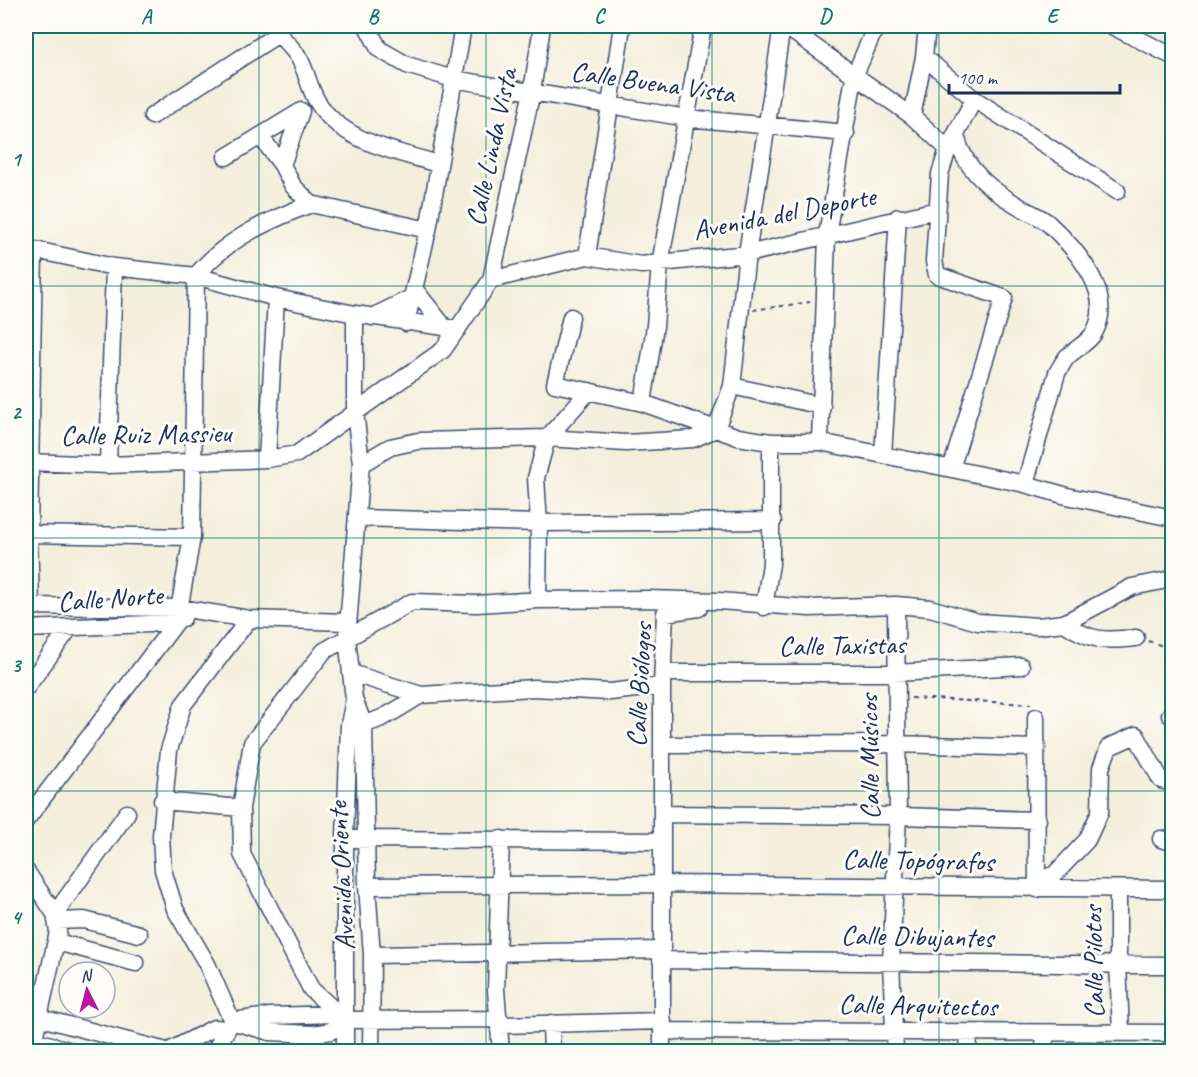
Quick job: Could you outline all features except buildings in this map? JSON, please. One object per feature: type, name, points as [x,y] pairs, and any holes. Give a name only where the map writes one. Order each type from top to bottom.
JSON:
[{"type":"street","name":"Calle Buena Vista","points":[[367,26],[379,49],[407,65],[453,79],[687,118],[846,133]]},
{"type":"street","points":[[406,323],[428,230],[462,26]]},
{"type":"street","name":"Calle Linda Vista","points":[[491,279],[532,91],[542,26]]},
{"type":"street","points":[[276,297],[267,459],[297,454],[442,350],[451,328],[491,279],[587,256],[622,26]]},
{"type":"street","points":[[643,403],[655,326],[661,258],[703,26]]},
{"type":"street","points":[[361,464],[390,447],[418,441],[547,438],[626,443],[693,439],[716,429],[732,386],[747,254],[783,26],[952,143],[977,176],[1002,197],[1048,222],[1078,256],[1094,279],[1102,313],[1094,335],[1066,358],[1057,373],[1025,484]]},
{"type":"street","points":[[820,442],[823,300],[827,236],[854,77],[876,26]]},
{"type":"street","points":[[912,116],[924,57],[927,26]]},
{"type":"street","points":[[1112,26],[1173,56]]},
{"type":"street","points":[[152,116],[276,30],[298,57],[316,100],[329,118],[345,131],[438,164]]},
{"type":"street","points":[[924,57],[974,99],[1117,191]]},
{"type":"street","points":[[951,469],[1004,298],[937,274],[934,261],[940,174],[952,143],[974,99]]},
{"type":"street","points":[[226,158],[316,100]]},
{"type":"street","points":[[282,165],[298,113]]},
{"type":"street","points":[[260,136],[282,165],[293,186],[311,204],[428,230]]},
{"type":"street","points":[[283,215],[293,186]]},
{"type":"street","points":[[26,820],[184,614],[192,537],[196,276],[209,260],[236,240],[283,215],[311,204]]},
{"type":"street","name":"Avenida del Deporte","points":[[587,256],[642,265],[661,258],[747,254],[898,217],[937,210]]},
{"type":"street","points":[[883,455],[898,217]]},
{"type":"street","points":[[28,606],[30,249],[114,267],[196,276],[276,297],[364,315],[451,328]]},
{"type":"street","points":[[108,465],[114,267]]},
{"type":"street","points":[[414,293],[451,328]]},
{"type":"street","points":[[364,315],[414,293]]},
{"type":"street","name":"Avenida Oriente","points":[[364,315],[355,411],[361,464],[347,630],[366,839],[372,955],[371,1052]]},
{"type":"street","points":[[571,317],[555,384],[643,403],[738,437],[771,442],[820,442],[1025,484],[1067,496],[1173,518]]},
{"type":"street","points":[[732,386],[822,406]]},
{"type":"street","points":[[538,600],[539,524],[536,478],[547,438],[589,391]]},
{"type":"street","points":[[764,607],[771,564],[773,521],[771,442]]},
{"type":"street","name":"Calle Ruiz Massieu","points":[[29,462],[108,465],[267,459]]},
{"type":"street","points":[[358,518],[539,524],[773,521]]},
{"type":"street","points":[[27,534],[192,537]]},
{"type":"street","points":[[1136,638],[1100,641],[1082,636],[1064,623],[1132,587],[1173,579]]},
{"type":"street","points":[[249,619],[183,705],[169,750],[162,801],[160,836],[166,880],[175,909],[207,964],[224,1036],[270,1032],[313,1034],[331,1030],[341,1017],[311,989],[242,854],[241,808],[252,743],[324,651],[347,630],[412,602],[477,604],[538,600],[719,601]]},
{"type":"street","name":"Calle Biólogos","points":[[662,1052],[665,613],[706,607],[719,601],[764,607],[809,609],[896,605],[930,608],[978,622],[1038,626],[1064,623]]},
{"type":"street","name":"Calle Músicos","points":[[895,1052],[896,1031],[891,962],[898,816],[896,605]]},
{"type":"street","name":"Calle Norte","points":[[28,606],[184,614],[347,630]]},
{"type":"street","name":"Calle Norte","points":[[26,629],[69,629],[184,614]]},
{"type":"street","points":[[26,688],[69,629]]},
{"type":"street","name":"Calle Taxistas","points":[[421,695],[534,688],[610,692],[663,679],[895,673],[1021,666]]},
{"type":"street","points":[[351,673],[421,695]]},
{"type":"street","points":[[357,725],[421,695]]},
{"type":"street","points":[[1036,710],[1037,885]]},
{"type":"street","name":"Avenida Oriente","points":[[345,1052],[341,1017],[345,838],[357,725]]},
{"type":"street","points":[[1037,885],[1055,874],[1087,840],[1100,812],[1101,768],[1109,747],[1136,735],[1167,781]]},
{"type":"street","points":[[663,745],[896,744],[1036,748]]},
{"type":"street","points":[[162,801],[241,808]]},
{"type":"street","points":[[55,917],[127,813]]},
{"type":"street","points":[[662,814],[1038,820]]},
{"type":"street","points":[[345,838],[662,841]]},
{"type":"street","points":[[501,839],[496,990],[501,1052]]},
{"type":"street","points":[[26,871],[55,917],[57,942],[32,1016],[32,1046],[75,1052]]},
{"type":"street","name":"Calle Topógrafos","points":[[367,886],[1037,885],[1173,889]]},
{"type":"street","name":"Calle Pilotos","points":[[1118,889],[1121,1033]]},
{"type":"street","points":[[55,917],[84,920],[139,934]]},
{"type":"street","points":[[57,942],[136,963]]},
{"type":"street","name":"Calle Dibujantes","points":[[372,955],[498,952],[891,962],[1173,965]]},
{"type":"street","points":[[32,1016],[137,1047],[170,1051]]},
{"type":"street","name":"Calle Arquitectos","points":[[170,1051],[213,1028],[224,1036],[270,1016],[969,1033],[1173,1034]]},
{"type":"street","points":[[550,1023],[552,1052]]},
{"type":"street","points":[[968,1052],[969,1033]]},
{"type":"street","points":[[302,1052],[313,1034]]},
{"type":"street","points":[[1043,1052],[1046,1034]]},
{"type":"path","points":[[741,312],[823,300]]},
{"type":"path","points":[[1136,638],[1173,649]]},
{"type":"path","points":[[896,697],[1036,710]]}]
